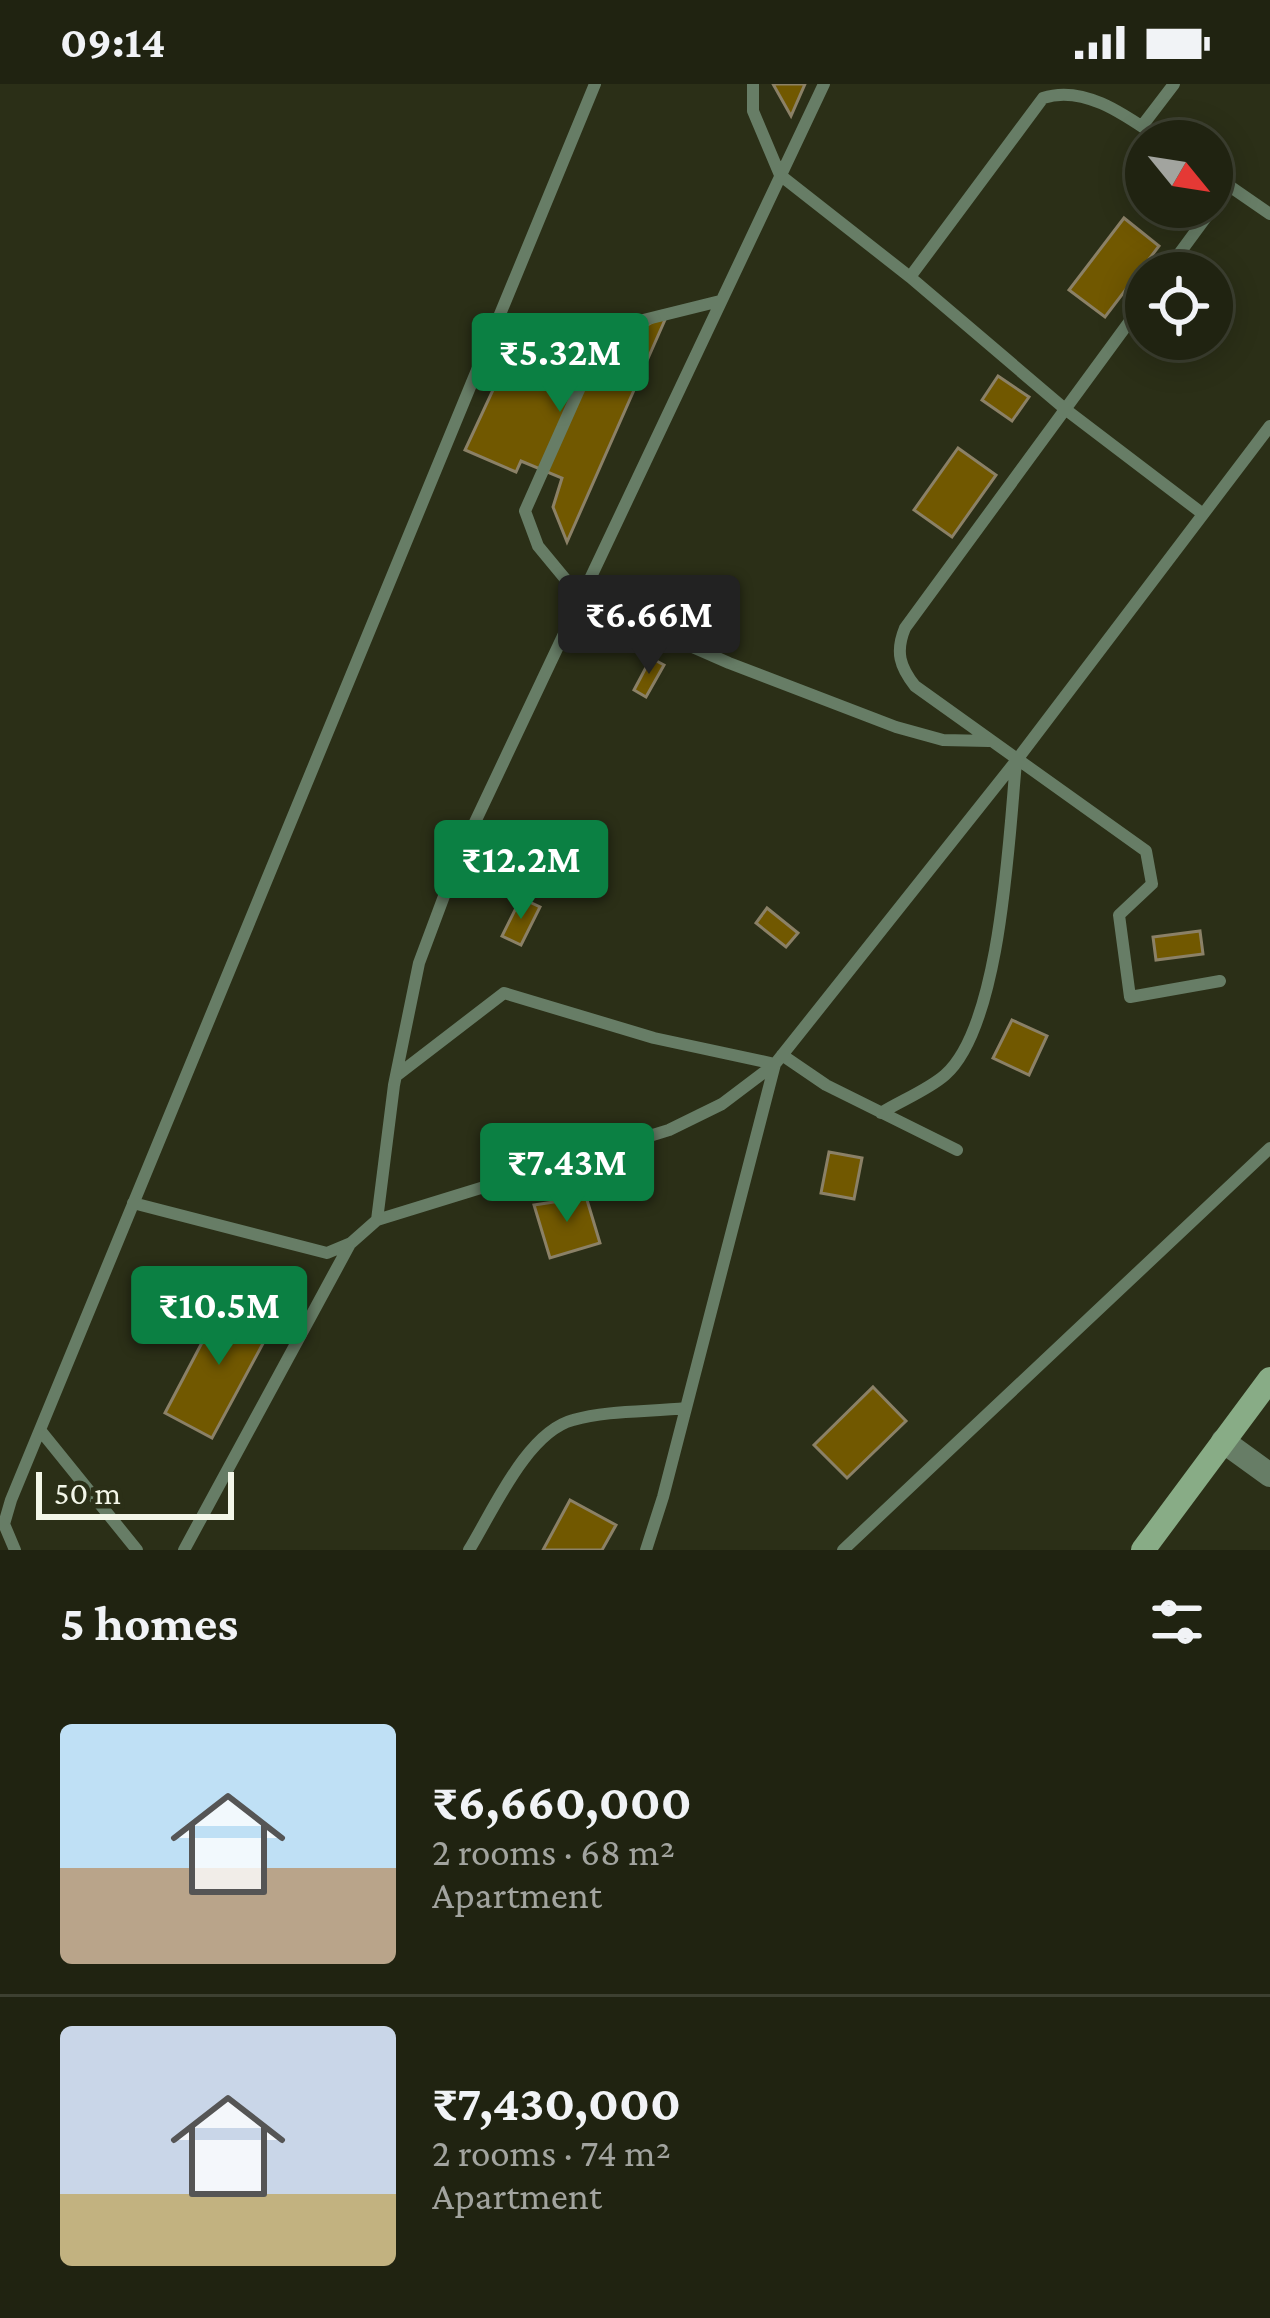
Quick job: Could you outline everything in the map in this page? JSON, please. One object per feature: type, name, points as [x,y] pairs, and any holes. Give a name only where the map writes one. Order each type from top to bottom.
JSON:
[{"type":"street","points":[[1143,1550],[1270,1379]]},
{"type":"street","points":[[1223,1441],[1270,1475]]},
{"type":"lane","points":[[15,1550],[4,1524],[40,1430],[596,84]]},
{"type":"lane","points":[[753,84],[753,110],[780,175],[910,277],[1065,409],[1203,514]]},
{"type":"lane","points":[[377,1220],[396,1076],[419,963],[459,856],[824,84]]},
{"type":"lane","points":[[1147,120],[1174,84]]},
{"type":"lane","points":[[910,277],[1043,98],[1058,88],[1073,86],[1088,90],[1133,120]]},
{"type":"lane","points":[[1233,189],[1270,214]]},
{"type":"lane","points":[[720,301],[619,326],[594,356],[525,511],[538,546],[581,598],[730,663],[896,727],[943,740],[989,741]]},
{"type":"lane","points":[[1125,328],[898,643],[904,671],[915,686],[1146,851],[1152,884],[1119,914],[1130,998],[1220,981]]},
{"type":"lane","points":[[134,1203],[327,1253],[351,1243],[377,1220],[670,1130],[722,1104],[778,1060],[1016,761],[1269,428]]},
{"type":"lane","points":[[881,1113],[944,1076],[977,1025],[1007,861],[1016,761]]},
{"type":"lane","points":[[396,1076],[504,993],[654,1038],[778,1060],[957,1150]]},
{"type":"lane","points":[[646,1550],[778,1060]]},
{"type":"lane","points":[[843,1550],[1270,1148]]},
{"type":"lane","points":[[184,1550],[351,1243]]},
{"type":"lane","points":[[469,1550],[529,1453],[551,1429],[574,1420],[686,1408]]},
{"type":"lane","points":[[40,1430],[137,1550]]},
{"type":"building","points":[[773,84],[805,84],[791,116]]},
{"type":"building","points":[[1124,218],[1125,228],[1136,228],[1159,246],[1154,252],[1125,252],[1125,291],[1105,317],[1069,290]]},
{"type":"building","points":[[668,313],[567,542],[553,507],[562,478],[521,461],[516,472],[465,450],[520,332],[570,353],[562,370],[599,383],[620,341]]},
{"type":"building","points":[[998,376],[1029,397],[1012,421],[982,400]]},
{"type":"building","points":[[958,448],[996,475],[952,537],[914,510]]},
{"type":"building","points":[[651,658],[664,665],[646,697],[634,690]]},
{"type":"building","points":[[521,898],[540,907],[521,945],[502,936]]},
{"type":"building","points":[[767,908],[798,933],[786,947],[756,923]]},
{"type":"building","points":[[1200,931],[1203,954],[1156,960],[1153,937]]},
{"type":"building","points":[[1012,1020],[1047,1036],[1029,1075],[993,1058]]},
{"type":"building","points":[[829,1152],[862,1158],[854,1199],[821,1193]]},
{"type":"building","points":[[584,1190],[600,1243],[550,1258],[534,1205],[560,1201]]},
{"type":"building","points":[[226,1297],[274,1323],[212,1438],[165,1413]]},
{"type":"building","points":[[873,1387],[906,1421],[847,1478],[814,1445]]},
{"type":"building","points":[[570,1500],[616,1525],[602,1550],[543,1550]]}]
